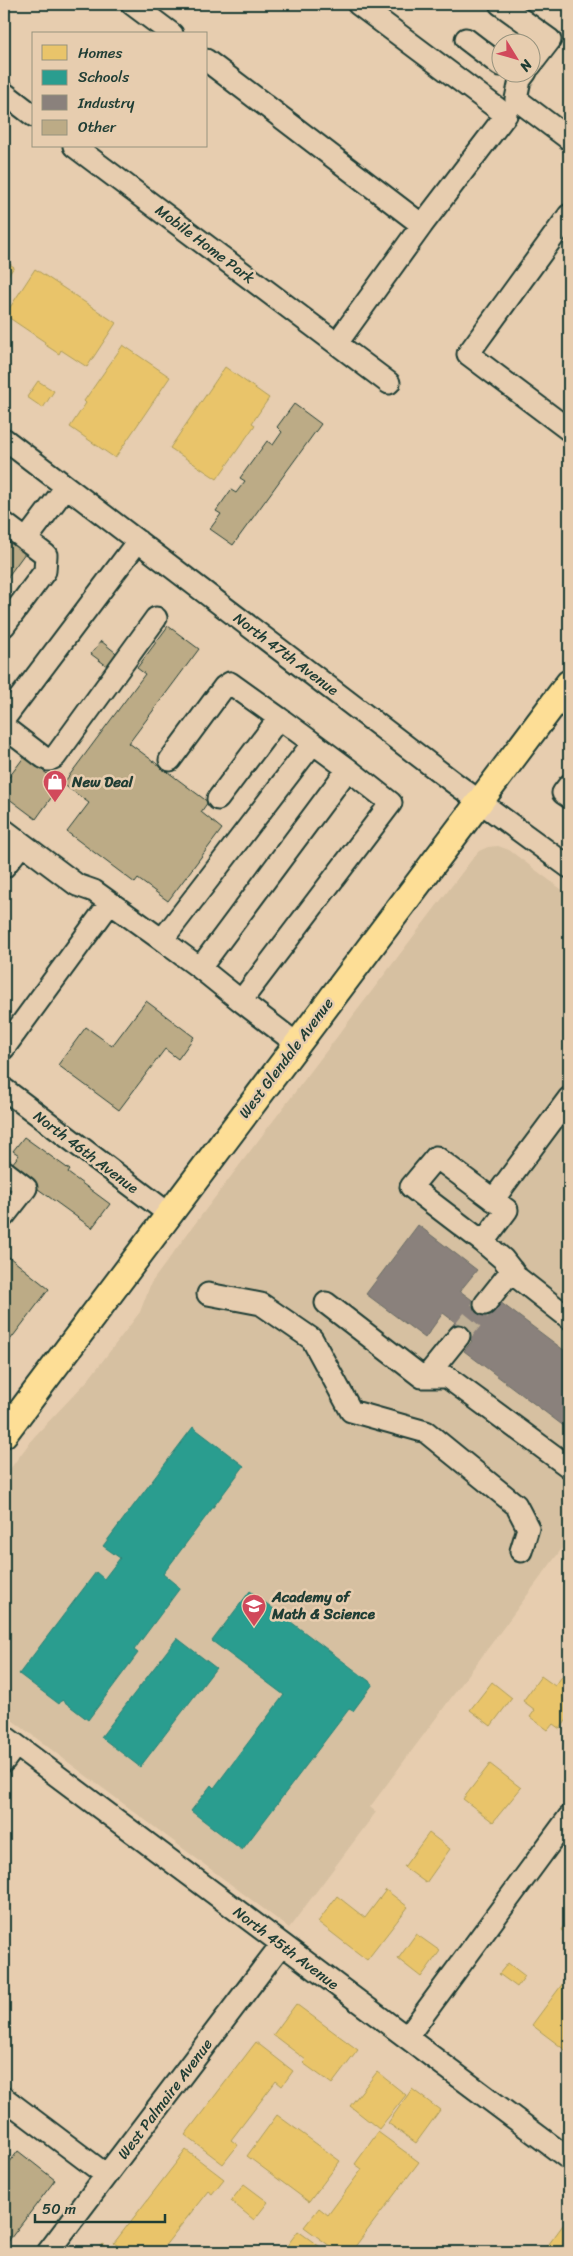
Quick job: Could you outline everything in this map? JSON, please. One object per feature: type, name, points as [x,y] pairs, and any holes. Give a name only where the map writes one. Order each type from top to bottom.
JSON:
[{"type":"main road","name":"West Glendale Avenue","points":[[4,1434],[569,683]]},
{"type":"street","points":[[132,4],[169,32]]},
{"type":"street","points":[[337,343],[422,225],[506,115],[360,4]]},
{"type":"street","points":[[500,4],[539,32]]},
{"type":"street","points":[[540,33],[550,40],[540,52]]},
{"type":"street","points":[[466,39],[490,58]]},
{"type":"street","points":[[208,62],[422,225]]},
{"type":"street","points":[[520,82],[516,99],[569,139]]},
{"type":"street","points":[[4,93],[32,114]]},
{"type":"street","name":"Mobile Home Park","points":[[77,148],[389,382]]},
{"type":"street","points":[[569,215],[468,354],[569,430]]},
{"type":"street","name":"North 47th Avenue","points":[[4,439],[480,802],[569,867]]},
{"type":"street","points":[[26,540],[66,487]]},
{"type":"street","points":[[4,524],[46,555],[45,571],[4,626]]},
{"type":"street","points":[[4,719],[138,541]]},
{"type":"street","points":[[4,727],[43,757],[52,759],[156,618]]},
{"type":"street","points":[[170,760],[227,684],[233,684],[391,803],[242,1001]]},
{"type":"street","points":[[218,799],[279,718]]},
{"type":"street","points":[[162,940],[313,743]]},
{"type":"street","points":[[200,968],[348,769]]},
{"type":"street","points":[[569,785],[563,793],[569,797]]},
{"type":"street","points":[[4,830],[76,885],[91,889],[162,940],[297,1044]]},
{"type":"street","points":[[4,867],[22,844]]},
{"type":"street","points":[[4,1048],[110,903]]},
{"type":"street","name":"North 46th Avenue","points":[[4,1089],[169,1214]]},
{"type":"street","points":[[493,1200],[569,1098]]},
{"type":"street","points":[[483,1242],[507,1210],[436,1157],[412,1187],[483,1242],[503,1259],[518,1278],[569,1318]]},
{"type":"street","points":[[4,1170],[26,1188],[4,1216]]},
{"type":"street","points":[[484,1304],[512,1270]]},
{"type":"street","points":[[208,1294],[261,1304],[312,1339],[351,1411],[426,1432],[516,1505],[528,1528],[521,1551]]},
{"type":"street","points":[[326,1303],[422,1377],[447,1377],[569,1466]]},
{"type":"street","points":[[426,1377],[459,1336]]},
{"type":"street","name":"North 45th Avenue","points":[[8,1747],[407,2037],[569,2159]]},
{"type":"street","points":[[407,2037],[569,1816]]},
{"type":"street","name":"West Palmaire Avenue","points":[[48,2252],[281,1945]]},
{"type":"street","points":[[4,2098],[106,2175]]},
{"type":"shaded area","name":"Academy of Math & Science","points":[[498,846],[509,850],[569,895],[569,1539],[370,1807],[376,1812],[289,1928],[4,1714],[4,1477],[34,1437],[88,1380],[140,1312],[151,1283],[473,858],[479,851],[488,847]]},
{"type":"building: Homes","points":[[4,260],[14,267],[4,282]]},
{"type":"building: Homes","points":[[35,269],[116,323],[87,367],[61,350],[59,354],[44,344],[45,342],[5,315]]},
{"type":"building: Homes","points":[[123,345],[170,377],[115,458],[70,427],[86,403],[84,401]]},
{"type":"building: Homes","points":[[225,367],[269,398],[252,423],[255,425],[217,479],[170,448]]},
{"type":"building: Homes","points":[[38,381],[54,391],[43,408],[27,397]]},
{"type":"building: Homes","points":[[564,1674],[569,1678],[569,1717],[560,1729],[553,1724],[548,1730],[530,1717],[535,1710],[523,1701],[541,1676],[555,1686]]},
{"type":"building: Homes","points":[[492,1682],[512,1698],[491,1726],[470,1710]]},
{"type":"building: Homes","points":[[490,1764],[521,1788],[493,1822],[463,1799]]},
{"type":"building: Homes","points":[[429,1833],[450,1849],[426,1883],[404,1867]]},
{"type":"building: Homes","points":[[386,1890],[408,1907],[367,1960],[318,1922],[337,1896],[365,1918]]},
{"type":"building: Homes","points":[[569,1918],[569,1936],[561,1930]]},
{"type":"building: Homes","points":[[416,1934],[440,1951],[421,1977],[398,1959]]},
{"type":"building: Homes","points":[[508,1963],[525,1976],[517,1987],[499,1974]]},
{"type":"building: Homes","points":[[569,1975],[569,2053],[532,2025]]},
{"type":"building: Homes","points":[[296,2004],[358,2050],[332,2084],[303,2063],[306,2060],[273,2035]]},
{"type":"building: Homes","points":[[256,2042],[293,2071],[282,2086],[276,2081],[231,2140],[238,2145],[223,2164],[185,2135]]},
{"type":"building: Homes","points":[[377,2072],[406,2095],[379,2129],[350,2106]]},
{"type":"building: Homes","points":[[412,2089],[440,2110],[416,2143],[388,2123]]},
{"type":"building: Homes","points":[[277,2115],[340,2161],[309,2202],[247,2156]]},
{"type":"building: Homes","points":[[378,2132],[419,2162],[351,2252],[338,2252],[304,2227],[319,2208],[328,2215],[362,2169],[355,2164]]},
{"type":"building: Homes","points":[[186,2150],[224,2179],[212,2194],[208,2191],[160,2252],[126,2252],[114,2243]]},
{"type":"building: Homes","points":[[244,2184],[268,2202],[254,2220],[231,2201]]},
{"type":"building: Homes","points":[[569,2217],[569,2252],[543,2252]]},
{"type":"building: Homes","points":[[298,2231],[327,2252],[294,2252],[286,2247]]},
{"type":"building: Homes","points":[[102,2244],[113,2252],[96,2252]]},
{"type":"building: Schools","points":[[193,1427],[244,1466],[163,1574],[180,1588],[134,1650],[138,1653],[88,1720],[62,1700],[59,1704],[19,1674],[96,1572],[104,1579],[120,1558],[103,1546]]},
{"type":"building: Schools","points":[[250,1591],[373,1684],[353,1711],[349,1709],[242,1850],[191,1811],[211,1785],[214,1788],[284,1695],[212,1641]]},
{"type":"building: Schools","points":[[177,1638],[216,1668],[140,1767],[101,1737]]},
{"type":"building: Industry","points":[[418,1225],[477,1270],[460,1291],[491,1314],[500,1302],[569,1354],[569,1430],[464,1351],[472,1341],[452,1326],[455,1322],[443,1313],[425,1338],[366,1294]]},
{"type":"building: Other","points":[[294,404],[321,424],[233,545],[210,529],[221,514],[216,511],[231,490],[236,493],[245,481],[240,478],[267,441],[273,445],[282,432],[277,427]]},
{"type":"building: Other","points":[[4,531],[28,549],[4,582]]},
{"type":"building: Other","points":[[168,626],[199,649],[129,743],[208,802],[201,812],[222,829],[168,901],[138,879],[135,883],[67,832],[89,803],[63,784],[145,674],[137,668]]},
{"type":"building: Other","points":[[101,641],[120,656],[111,669],[91,654]]},
{"type":"building: Other","points":[[24,757],[61,784],[36,819],[4,795],[4,784]]},
{"type":"building: Other","points":[[146,1001],[194,1037],[178,1059],[165,1049],[119,1110],[58,1065],[86,1027],[112,1046]]},
{"type":"building: Other","points":[[24,1137],[70,1170],[68,1173],[110,1204],[92,1228],[9,1168],[19,1155],[13,1151]]},
{"type":"building: Other","points":[[4,1253],[49,1289],[4,1348]]},
{"type":"building: Other","points":[[18,2151],[55,2180],[4,2247],[4,2170]]},
{"type":"tunnel","points":[[459,1336],[485,1304]]},
{"type":"place","name":"New Deal","points":[[55,803]]},
{"type":"place","name":"Academy of Math & Science","points":[[254,1627]]}]
